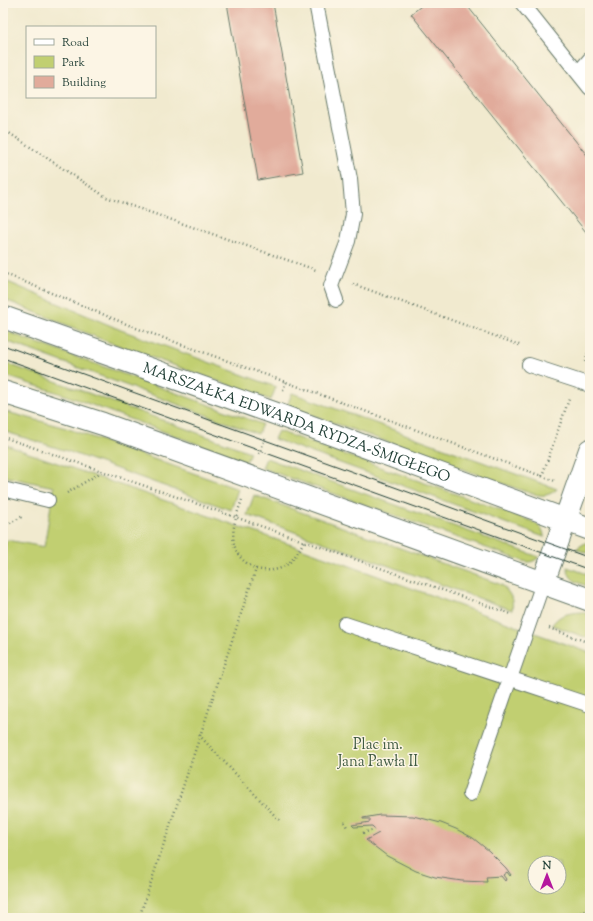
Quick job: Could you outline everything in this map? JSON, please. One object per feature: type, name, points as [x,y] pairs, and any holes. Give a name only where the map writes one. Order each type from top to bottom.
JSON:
[{"type":"street","name":"MARSZAŁKA EDWARDA RYDZA-ŚMIGŁEGO","points":[[3,317],[274,412],[590,529]]},
{"type":"street","points":[[3,392],[102,424],[590,600]]},
{"type":"street","points":[[543,583],[590,450]]},
{"type":"lane","points":[[316,3],[350,179],[353,214],[348,241],[331,286],[336,300]]},
{"type":"lane","points":[[522,3],[590,88]]},
{"type":"lane","points":[[578,73],[590,59]]},
{"type":"lane","points":[[529,365],[584,383]]},
{"type":"lane","points":[[3,489],[48,500]]},
{"type":"lane","points":[[470,794],[543,583]]},
{"type":"lane","points":[[345,624],[510,680],[590,705]]},
{"type":"path","points":[[3,129],[106,197],[334,277],[528,348]]},
{"type":"path","points":[[3,273],[136,328],[576,489]]},
{"type":"path","points":[[542,476],[569,398],[584,383],[590,347]]},
{"type":"path","points":[[286,382],[235,516],[233,529],[234,540],[236,550],[242,559],[256,569],[266,571],[279,569],[289,564],[296,557],[304,541]]},
{"type":"path","points":[[3,437],[235,516],[530,620],[590,643]]},
{"type":"path","points":[[70,491],[103,471]]},
{"type":"path","points":[[3,527],[22,516]]},
{"type":"path","points":[[139,918],[199,735],[256,569]]},
{"type":"path","points":[[199,735],[279,820]]},
{"type":"path","points":[[344,822],[347,827]]},
{"type":"path","points":[[363,833],[376,829]]},
{"type":"path","points":[[569,915],[590,910]]},
{"type":"green space","points":[[3,280],[121,330],[276,387],[271,400],[106,341],[3,299]]},
{"type":"green space","points":[[3,330],[262,424],[258,434],[3,340]]},
{"type":"green space","points":[[3,362],[250,452],[246,462],[65,395],[3,375]]},
{"type":"green space","points":[[292,393],[557,489],[544,495],[521,490],[287,406]]},
{"type":"green space","points":[[3,411],[66,428],[238,489],[231,510],[67,451],[3,431]]},
{"type":"green space","points":[[278,431],[529,520],[543,531],[544,537],[274,439]]},
{"type":"green space","name":"Plac im. Jana Pawła II","points":[[3,444],[306,550],[590,653],[590,918],[3,918],[3,550],[7,540],[44,547],[54,487],[3,476]]},
{"type":"green space","points":[[266,458],[539,557],[531,562],[523,561],[262,468]]},
{"type":"green space","points":[[254,495],[502,585],[511,596],[512,610],[247,515]]},
{"type":"green space","points":[[585,543],[590,543],[590,554],[576,549]]},
{"type":"green space","points":[[567,567],[590,575],[590,587],[572,579]]},
{"type":"green space","points":[[582,612],[590,615],[590,639],[552,625],[561,616]]},
{"type":"building","points":[[227,3],[273,3],[303,172],[258,180]]},
{"type":"building","points":[[425,3],[465,3],[590,159],[590,237],[411,14]]},
{"type":"building","points":[[380,815],[413,816],[441,823],[456,829],[473,838],[489,851],[511,875],[510,876],[507,872],[503,875],[506,879],[505,881],[501,876],[486,877],[487,882],[462,881],[435,877],[416,871],[387,856],[366,840],[379,833],[372,826],[354,827],[352,825],[370,822],[370,819],[363,818]]},
{"type":"tram line","points":[[3,345],[590,558]]},
{"type":"tram line","points":[[3,358],[590,570]]}]
